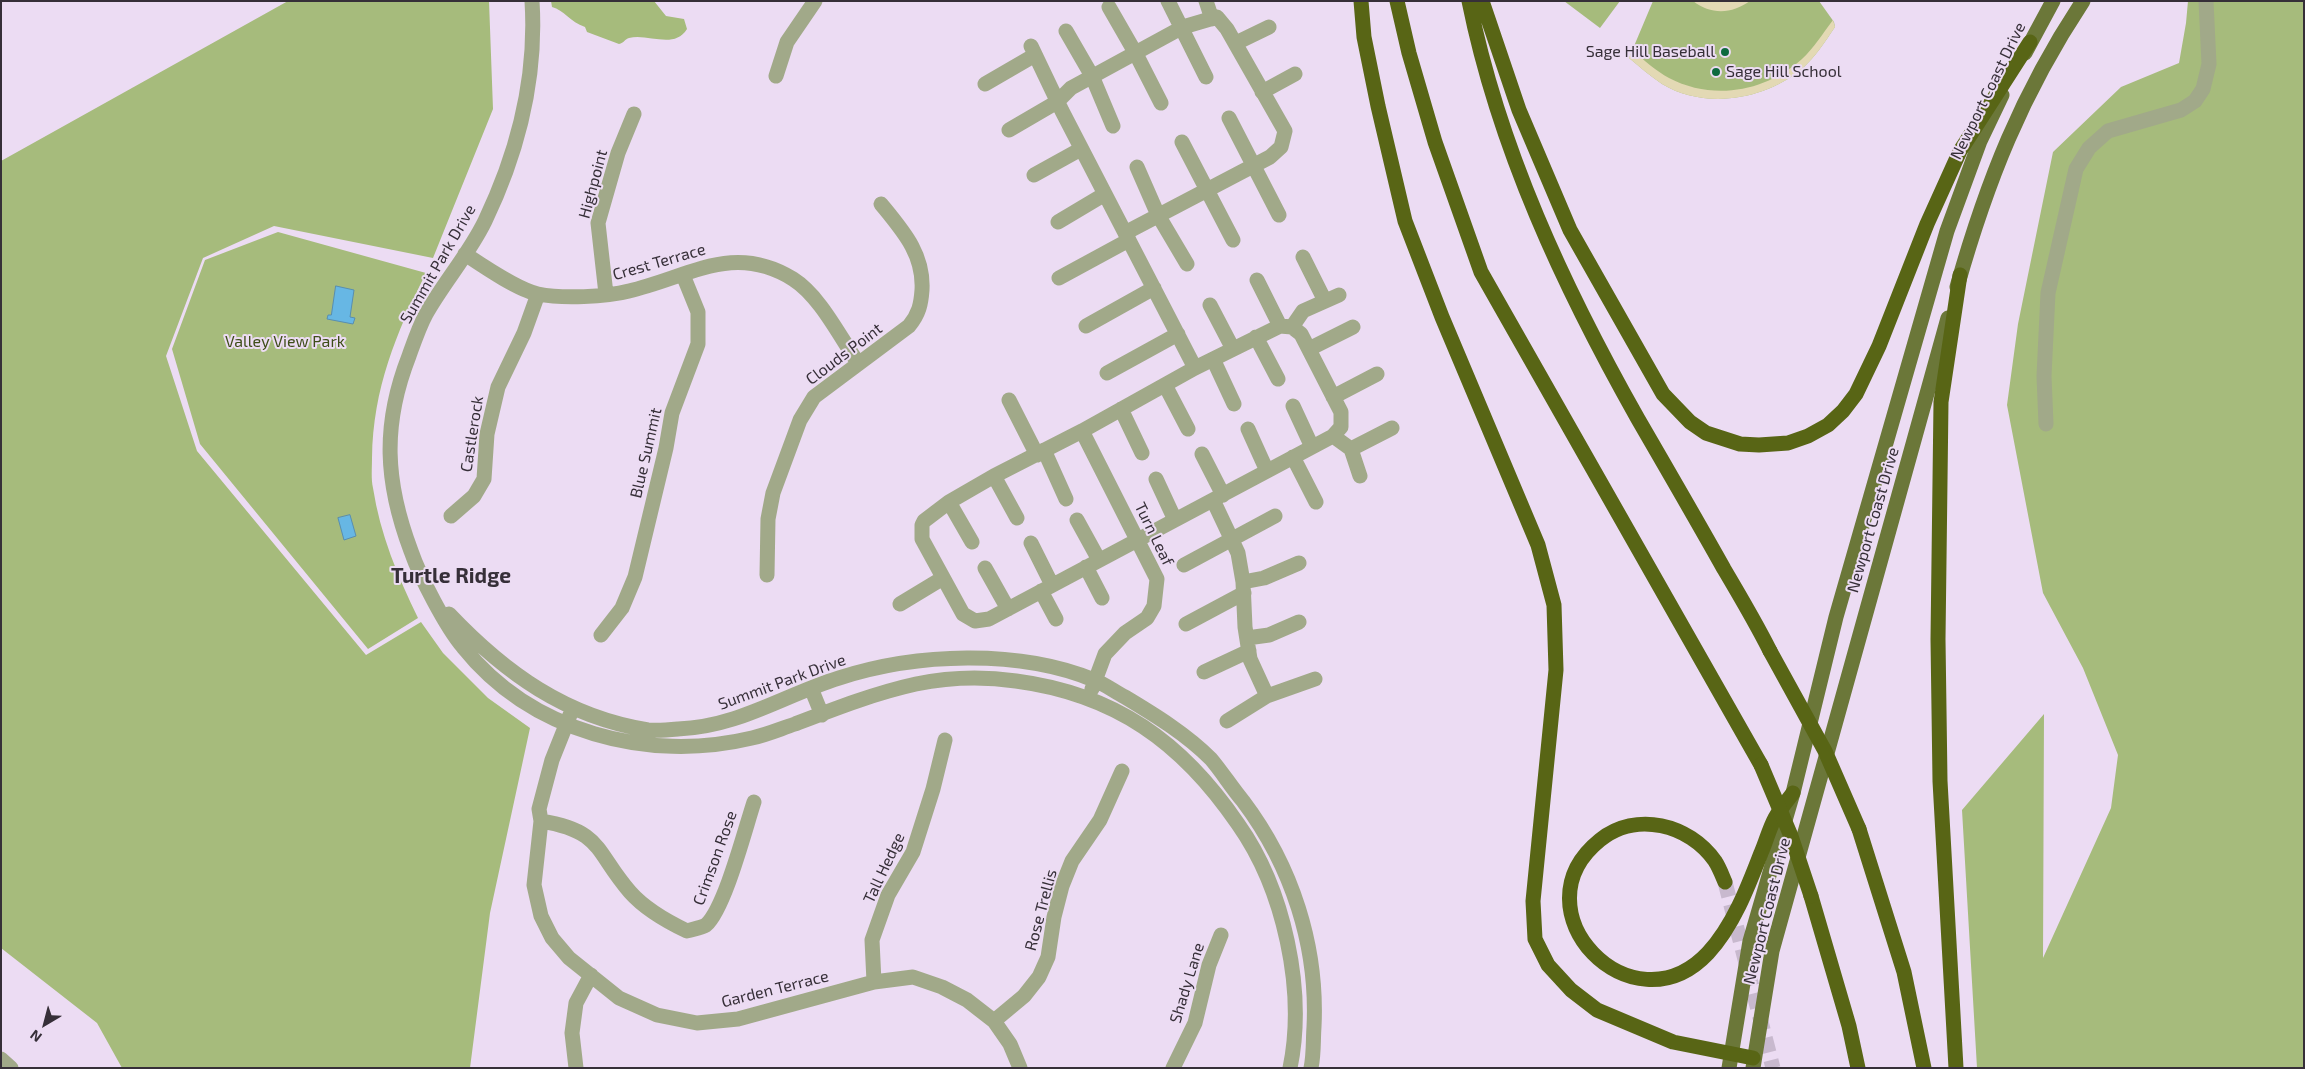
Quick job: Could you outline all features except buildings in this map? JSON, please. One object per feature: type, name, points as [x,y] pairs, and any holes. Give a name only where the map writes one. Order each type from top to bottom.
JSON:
[{"type":"highway","points":[[1361,1],[1364,36],[1405,221],[1442,317],[1538,546],[1554,605],[1556,670],[1533,901],[1536,939],[1548,965],[1571,990],[1597,1010],[1673,1042],[1730,1060],[1753,1063]]},
{"type":"highway","points":[[1397,1],[1409,52],[1435,142],[1481,272],[1761,765],[1790,836],[1811,896],[1849,1026],[1858,1068]]},
{"type":"highway","points":[[1469,1],[1489,86],[1511,151],[1533,208],[1570,290],[1637,416],[1825,751],[1859,829],[1904,972],[1924,1068]]},
{"type":"highway","points":[[1482,1],[1519,110],[1570,230],[1664,394],[1690,422],[1706,434],[1740,444],[1788,443],[1828,425],[1843,411],[1856,394],[1879,346],[1927,224],[1960,151],[2030,42]]},
{"type":"highway","points":[[1956,1068],[1940,781],[1938,639],[1941,402],[1960,276]]},
{"type":"highway","points":[[1725,882],[1715,861],[1698,842],[1675,829],[1653,823],[1629,825],[1607,834],[1587,850],[1575,870],[1568,892],[1571,915],[1579,934],[1592,954],[1608,968],[1628,976],[1652,980],[1671,977],[1690,969],[1708,952],[1723,933],[1750,883],[1775,818],[1793,793]]},
{"type":"main road","name":"Newport Coast Drive","points":[[1730,1060],[1750,941],[1793,793],[1836,617],[1947,231],[1980,142],[2030,42],[2053,1]]},
{"type":"main road","name":"Newport Coast Drive","points":[[1753,1063],[1772,951],[1960,276],[2005,144],[2040,70],[2083,1]]},
{"type":"street","name":"Summit Park Drive","points":[[532,1],[533,51],[528,98],[512,156],[484,222],[424,317],[404,370],[389,430],[390,466],[397,508],[412,555],[458,643],[478,665],[514,695],[566,724],[612,739],[680,748],[752,738],[879,694],[950,678],[976,677],[1039,684],[1089,698],[1118,711],[1173,748],[1202,776],[1247,836],[1274,898],[1289,952],[1294,1007],[1294,1037],[1290,1068]]},
{"type":"street","points":[[776,76],[786,42],[814,1]]},
{"type":"street","points":[[1168,1],[1183,27],[1206,77]]},
{"type":"street","points":[[1059,278],[1127,237],[1158,215],[1270,157],[1281,147],[1284,131],[1228,29],[1214,18],[1206,1]]},
{"type":"street","points":[[2046,424],[2044,376],[2048,293],[2076,169],[2090,148],[2108,131],[2181,110],[2194,101],[2203,89],[2209,64],[2206,1]]},
{"type":"street","points":[[1109,7],[1136,54],[1160,103]]},
{"type":"street","points":[[1009,130],[1057,102],[1071,88],[1092,76],[1183,27],[1214,18]]},
{"type":"street","points":[[1236,43],[1269,27]]},
{"type":"street","points":[[1066,32],[1092,76],[1113,126]]},
{"type":"street","points":[[985,84],[1033,51],[1081,149],[1195,368]]},
{"type":"street","points":[[1262,92],[1295,74]]},
{"type":"street","name":"Highpoint","points":[[606,294],[598,223],[618,153],[634,114]]},
{"type":"street","points":[[1229,118],[1279,215]]},
{"type":"street","points":[[1182,142],[1233,240]]},
{"type":"street","points":[[1034,175],[1081,149]]},
{"type":"street","points":[[1137,167],[1158,215],[1187,264]]},
{"type":"street","points":[[1058,222],[1104,194]]},
{"type":"street","name":"Clouds Point","points":[[767,575],[768,519],[773,493],[800,420],[814,397],[910,326],[922,301],[922,274],[918,255],[902,230],[881,204]]},
{"type":"street","name":"Crest Terrace","points":[[465,254],[496,275],[538,294],[580,296],[628,292],[713,264],[751,262],[794,280],[813,297],[858,363]]},
{"type":"street","points":[[1257,280],[1286,326],[1302,334],[1341,412],[1340,427],[1333,436],[989,619],[975,621],[963,614],[922,539],[922,525],[924,521],[949,502],[994,476],[1082,431],[1195,368],[1256,337],[1286,326],[1303,311],[1332,298],[1302,257]]},
{"type":"street","name":"Blue Summit","points":[[601,635],[622,608],[635,577],[666,448],[672,413],[698,344],[698,312],[683,275]]},
{"type":"street","points":[[1086,326],[1154,288]]},
{"type":"street","name":"Castlerock","points":[[451,516],[474,496],[484,479],[487,434],[498,387],[524,333],[538,294]]},
{"type":"street","points":[[1210,304],[1234,349]]},
{"type":"street","points":[[1309,349],[1354,327]]},
{"type":"street","points":[[1107,373],[1178,334]]},
{"type":"street","points":[[1256,337],[1278,379]]},
{"type":"street","points":[[1213,359],[1234,404]]},
{"type":"street","points":[[1333,397],[1377,374]]},
{"type":"street","points":[[1165,385],[1188,429]]},
{"type":"street","points":[[1009,400],[1066,499]]},
{"type":"street","points":[[1293,406],[1312,447]]},
{"type":"street","points":[[1121,410],[1142,453]]},
{"type":"street","points":[[1351,449],[1392,428]]},
{"type":"street","points":[[1248,429],[1267,471]]},
{"type":"street","name":"Turn Leaf","points":[[1082,431],[1157,579],[1154,606],[1147,618],[1125,633],[1105,654],[1089,698]]},
{"type":"street","points":[[1333,436],[1351,449],[1360,476]]},
{"type":"street","points":[[1202,454],[1238,554],[1244,588],[1250,659],[1266,696]]},
{"type":"street","points":[[1293,457],[1316,502]]},
{"type":"street","points":[[994,476],[1017,518]]},
{"type":"street","points":[[1156,479],[1175,520]]},
{"type":"street","points":[[949,502],[972,542]]},
{"type":"street","points":[[1184,565],[1275,516]]},
{"type":"street","points":[[1077,520],[1093,564],[1102,598]]},
{"type":"street","points":[[1031,543],[1056,620]]},
{"type":"street","points":[[1186,624],[1244,588],[1299,563]]},
{"type":"street","points":[[985,568],[1008,609]]},
{"type":"street","points":[[900,604],[944,578]]},
{"type":"street","name":"Summit Park Drive","points":[[434,598],[501,664],[534,687],[572,709],[651,730],[696,728],[728,722],[811,688],[869,670],[945,658],[1006,660],[1046,666],[1095,680],[1154,714],[1182,734],[1211,760],[1255,818],[1282,862],[1304,923],[1316,994],[1311,1068]]},
{"type":"street","points":[[1204,672],[1248,645],[1299,622]]},
{"type":"street","points":[[869,670],[879,694]]},
{"type":"street","points":[[1227,721],[1266,696],[1315,679]]},
{"type":"street","points":[[811,688],[822,715]]},
{"type":"street","name":"Garden Terrace","points":[[572,709],[548,776],[539,809],[541,820],[534,885],[541,916],[558,945],[569,958],[590,975],[619,998],[634,1005],[657,1015],[697,1023],[738,1019],[874,982],[913,977],[942,987],[967,1000],[994,1021],[1010,1044],[1020,1068]]},
{"type":"street","name":"Tall Hedge","points":[[874,982],[872,940],[888,895],[913,852],[945,740]]},
{"type":"street","name":"Rose Trellis","points":[[994,1021],[1024,996],[1039,977],[1048,957],[1054,917],[1062,886],[1072,861],[1100,820],[1122,771]]},
{"type":"street","name":"Crimson Rose","points":[[541,820],[577,830],[597,845],[630,892],[652,912],[687,931],[704,926],[712,917],[722,897],[754,802]]},
{"type":"street","name":"Shady Lane","points":[[1172,1068],[1195,1024],[1209,965],[1221,935]]},
{"type":"street","points":[[576,1068],[572,1032],[576,1003],[590,975]]},
{"type":"street","points":[[1,1058],[11,1068]]},
{"type":"green space","points":[[288,1],[489,1],[493,109],[433,258],[274,226],[203,258],[166,356],[197,451],[366,655],[421,622],[443,653],[488,698],[530,728],[490,913],[470,1068],[122,1068],[97,1023],[1,948],[1,161]]},
{"type":"green space","points":[[551,1],[654,1],[666,16],[684,19],[687,29],[675,39],[660,40],[636,37],[619,44],[587,32],[585,27],[552,7]]},
{"type":"green space","points":[[1564,1],[1620,1],[1600,28]]},
{"type":"green space","name":"Sage Hill Baseball","points":[[1653,1],[1819,1],[1834,22],[1835,27],[1816,54],[1802,69],[1787,80],[1770,88],[1734,98],[1715,99],[1697,97],[1679,92],[1662,84],[1629,58]]},
{"type":"green space","points":[[2188,1],[2304,1],[2304,1068],[1977,1068],[1962,810],[2044,714],[2043,958],[2111,808],[2118,755],[2083,668],[2043,593],[2007,405],[2018,324],[2053,152],[2121,87],[2179,63]]},
{"type":"green space","name":"Valley View Park","points":[[278,232],[426,273],[405,318],[388,362],[373,432],[372,458],[372,485],[380,522],[397,571],[418,618],[368,649],[200,444],[172,349],[205,260]]},
{"type":"sand","points":[[1693,1],[1750,1],[1729,10],[1714,11],[1700,6]]},
{"type":"sand","points":[[1833,20],[1835,27],[1824,44],[1802,69],[1787,80],[1770,88],[1734,98],[1715,99],[1679,92],[1662,84],[1629,58],[1632,50],[1664,75],[1686,85],[1721,91],[1738,90],[1772,79],[1802,59]]},
{"type":"water","points":[[336,286],[354,290],[350,317],[355,318],[353,324],[327,319],[328,315],[331,315]]},
{"type":"water","points":[[350,515],[356,536],[344,540],[338,518]]},
{"type":"tunnel","points":[[1725,882],[1773,1068]]},
{"type":"place","name":"Sage Hill Baseball","points":[[1725,52]]},
{"type":"place","name":"Sage Hill School","points":[[1716,72]]},
{"type":"district","name":"Turtle Ridge","points":[[451,576]]}]
